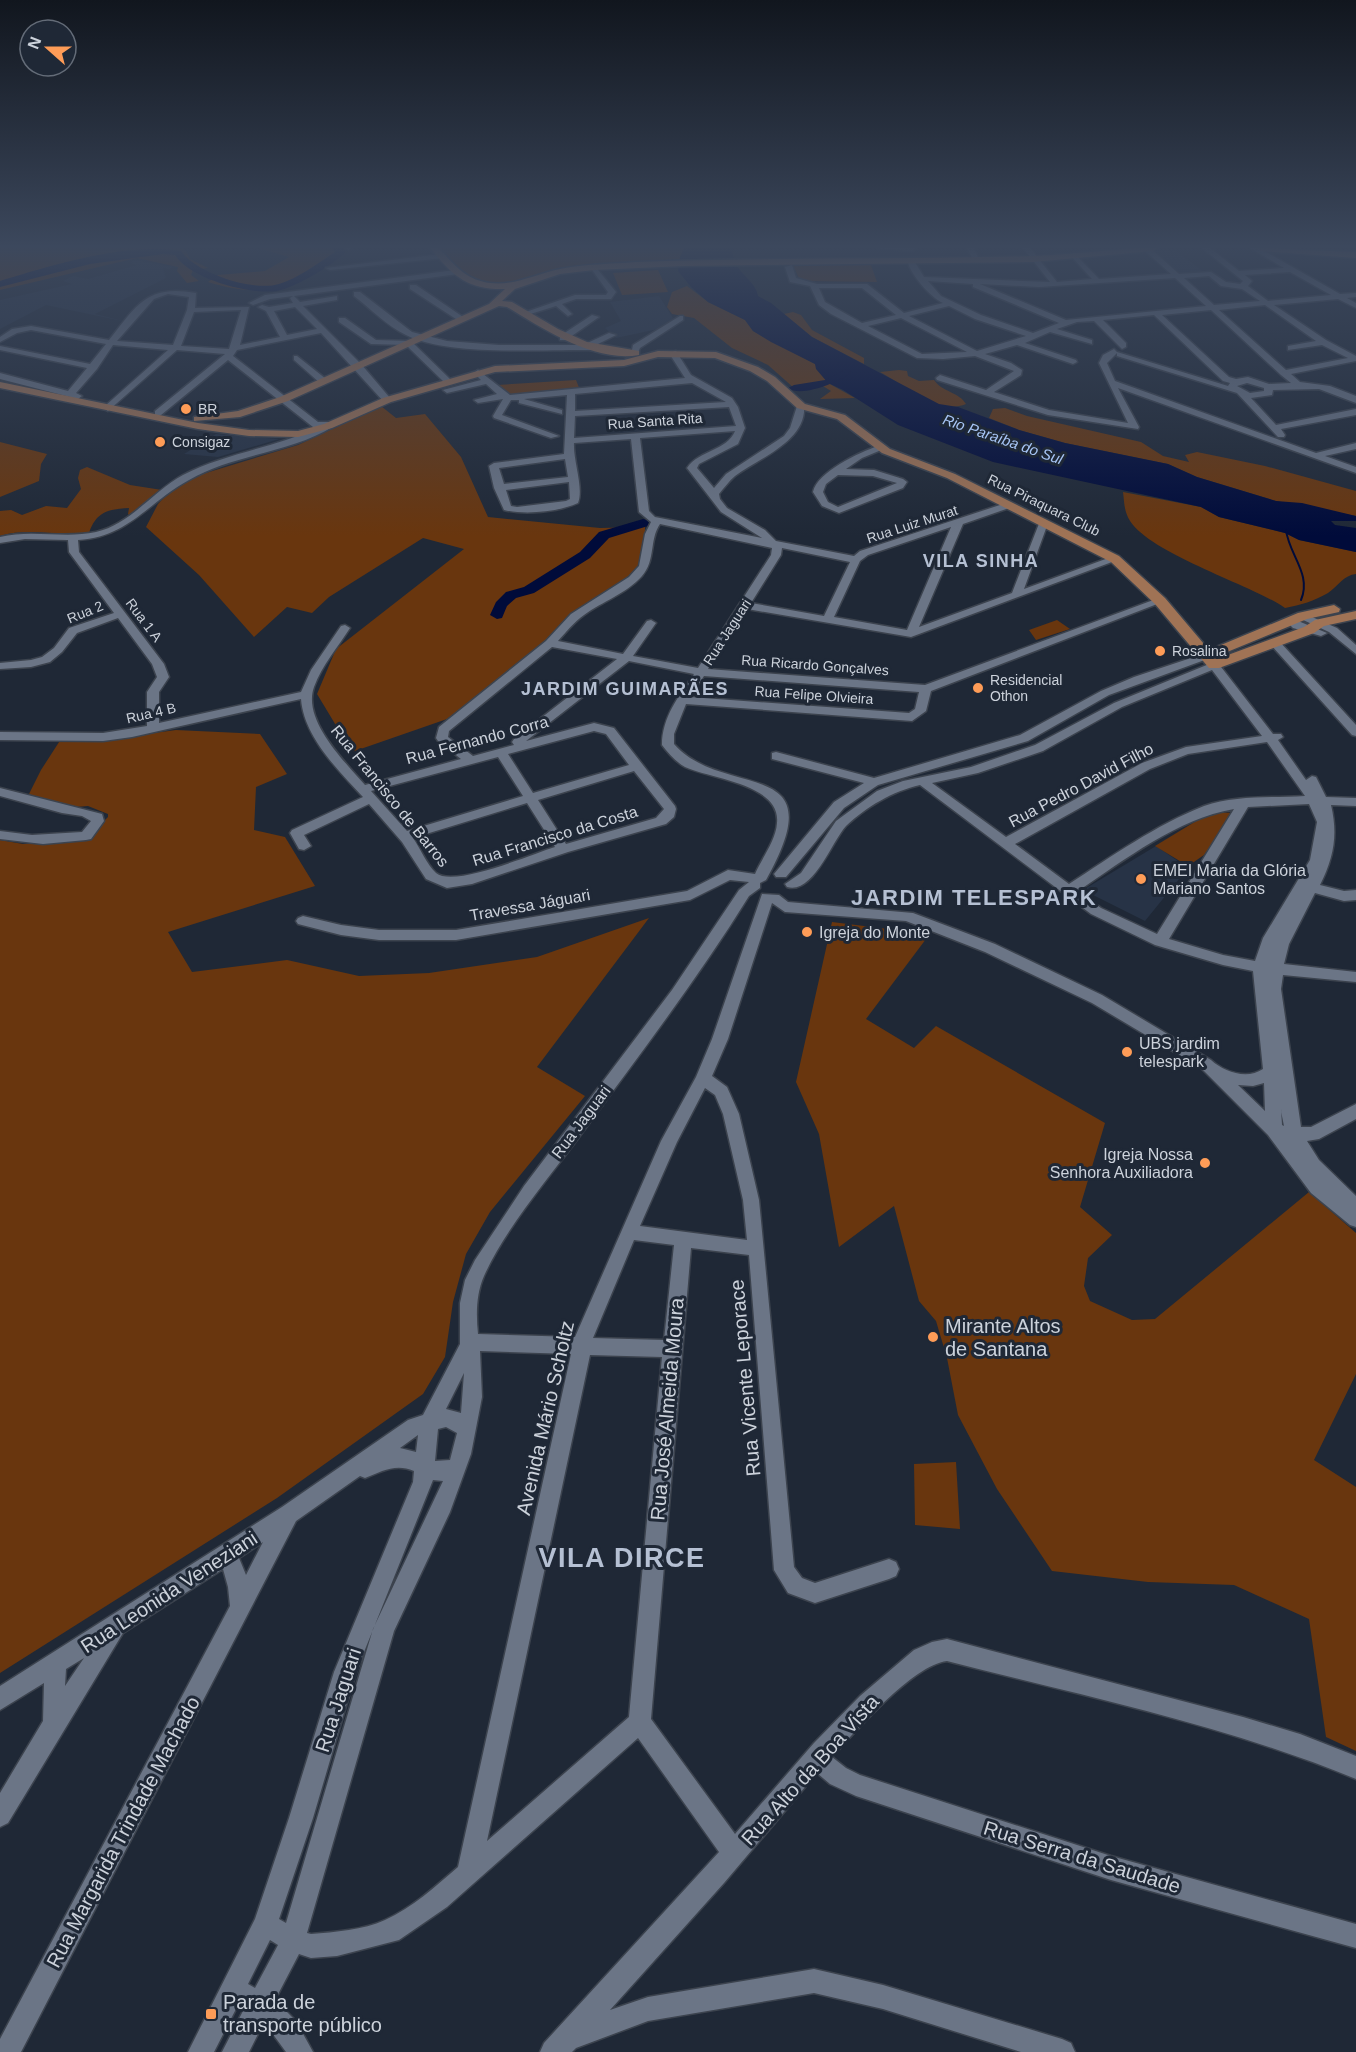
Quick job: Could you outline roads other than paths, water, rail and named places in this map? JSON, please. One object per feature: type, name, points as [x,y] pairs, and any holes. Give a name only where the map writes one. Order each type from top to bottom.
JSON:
[{"type":"main road","points":[[110,405],[173,421],[202,423],[240,414],[284,399],[406,344]]},
{"type":"main road","points":[[580,344],[634,353],[716,355],[743,364],[771,379],[801,406]]},
{"type":"main road","points":[[595,365],[613,351]]},
{"type":"main road","points":[[0,384],[81,401],[158,413],[227,431],[287,440],[333,425],[387,400],[482,377],[495,369],[624,363],[658,354]]},
{"type":"main road","points":[[0,384],[16,380]]},
{"type":"main road","name":"Rua Piraquara Club","points":[[801,406],[831,412],[881,448],[951,476],[1006,506],[1095,547],[1115,559],[1160,602],[1210,661]]},
{"type":"main road","points":[[1210,661],[1297,618],[1356,604]]},
{"type":"main road","points":[[1210,661],[1275,643],[1314,626],[1356,615]]},
{"type":"street","points":[[71,393],[111,344]]},
{"type":"street","points":[[122,344],[232,352],[266,344]]},
{"type":"street","points":[[110,405],[176,348],[178,344]]},
{"type":"street","points":[[158,413],[232,352],[235,344]]},
{"type":"street","points":[[337,344],[387,400]]},
{"type":"street","points":[[409,344],[447,386]]},
{"type":"street","points":[[464,344],[590,347],[596,344]]},
{"type":"street","points":[[634,353],[636,348],[644,344]]},
{"type":"street","points":[[896,344],[920,356],[932,358],[976,353],[1015,344]]},
{"type":"street","points":[[957,344],[1018,370],[989,392]]},
{"type":"street","points":[[1020,344],[1073,362]]},
{"type":"street","points":[[1119,351],[1122,344]]},
{"type":"street","points":[[1188,344],[1296,449]]},
{"type":"street","points":[[1252,344],[1297,384]]},
{"type":"street","points":[[1291,348],[1314,344]]},
{"type":"street","points":[[1326,344],[1356,359]]},
{"type":"street","points":[[0,348],[94,367]]},
{"type":"street","points":[[1119,351],[1140,361],[1215,386],[1235,388],[1258,396],[1269,393],[1269,388]]},
{"type":"street","points":[[940,378],[1048,412],[1135,427],[1110,383],[1103,363],[1106,357],[1119,351],[1133,352],[1140,361]]},
{"type":"street","points":[[232,352],[316,425],[333,425]]},
{"type":"street","points":[[673,353],[692,380],[724,396],[732,404],[741,429],[735,442],[692,465],[692,468],[724,510],[754,527],[776,545]]},
{"type":"street","points":[[297,358],[322,381]]},
{"type":"street","points":[[1284,373],[1356,359]]},
{"type":"street","points":[[0,376],[71,393],[79,397],[81,401]]},
{"type":"street","points":[[482,377],[508,397],[559,412]]},
{"type":"street","points":[[478,400],[692,380]]},
{"type":"street","points":[[1235,388],[1256,381],[1269,388],[1297,384],[1342,392],[1356,400]]},
{"type":"street","points":[[1110,383],[1356,470]]},
{"type":"street","points":[[1342,392],[1356,389]]},
{"type":"street","points":[[570,456],[495,465],[500,488],[509,509],[572,503],[576,499],[570,456],[571,392]]},
{"type":"street","points":[[508,397],[497,416],[554,436]]},
{"type":"street","points":[[571,414],[732,404]]},
{"type":"street","points":[[714,494],[729,476],[788,438],[801,406]]},
{"type":"street","points":[[1274,428],[1356,412]]},
{"type":"street","name":"Rua Santa Rita","points":[[571,441],[741,429]]},
{"type":"street","points":[[635,436],[646,515],[657,521],[856,560]]},
{"type":"street","points":[[0,540],[15,535],[42,534],[74,538],[101,533],[118,526],[164,490],[188,476],[287,440]]},
{"type":"street","points":[[1313,456],[1356,446]]},
{"type":"street","points":[[838,472],[880,474],[900,481],[902,484],[837,510],[823,503],[819,498],[818,489],[822,482],[859,456],[881,448]]},
{"type":"street","points":[[500,488],[574,479]]},
{"type":"street","name":"Rua Luiz Murat","points":[[827,621],[856,560],[864,553],[1006,506]]},
{"type":"street","points":[[470,759],[442,738],[443,730],[550,643],[578,614],[621,591],[641,571],[648,558],[648,533],[657,521]]},
{"type":"street","points":[[911,634],[958,523]]},
{"type":"street","points":[[1017,594],[1043,523]]},
{"type":"street","name":"Rua 1 A","points":[[74,538],[74,552],[158,664],[163,677],[153,692],[153,727]]},
{"type":"street","name":"Rua Jaguari","points":[[235,2052],[293,1940],[384,1629],[457,1468],[468,1430],[473,1383],[467,1314],[474,1279],[508,1220],[687,979],[733,913],[766,884],[769,853],[784,823],[783,808],[777,800],[759,786],[729,779],[693,766],[668,745],[668,734],[682,700],[776,555],[776,545]]},
{"type":"street","points":[[745,605],[911,634],[1115,559]]},
{"type":"street","points":[[926,689],[1160,602]]},
{"type":"street","name":"Rua 2","points":[[0,666],[30,664],[48,658],[56,652],[66,635],[76,629],[121,614]]},
{"type":"street","points":[[1297,618],[1347,641],[1356,651]]},
{"type":"street","points":[[562,849],[530,798],[505,749],[626,658],[651,623]]},
{"type":"street","points":[[306,694],[319,668],[345,628]]},
{"type":"street","name":"Rua Ricardo Gonçalves","points":[[550,643],[702,672],[926,689]]},
{"type":"street","points":[[1275,643],[1356,732]]},
{"type":"street","points":[[1210,661],[1275,737],[1321,800],[1322,842],[1308,887],[1282,943],[1275,970],[1274,989],[1288,1111],[1294,1134],[1319,1171],[1356,1206]]},
{"type":"street","points":[[766,884],[839,805],[874,782],[1024,738],[1105,693],[1138,679],[1210,661]]},
{"type":"street","points":[[766,884],[790,888],[806,876],[841,824],[881,794],[903,785],[974,770],[1039,748],[1119,705],[1210,661]]},
{"type":"street","name":"Rua Felipe Olvieira","points":[[682,700],[912,717],[920,711],[926,689]]},
{"type":"street","name":"Rua 4 B","points":[[0,736],[103,737],[132,733],[306,694]]},
{"type":"street","name":"Rua Francisco de Barros","points":[[306,694],[307,710],[313,727],[330,751],[405,836],[431,876],[447,883]]},
{"type":"street","name":"Rua Fernando Corra","points":[[304,846],[297,833],[368,793],[470,759],[567,732],[594,727],[609,717]]},
{"type":"street","points":[[549,718],[557,729],[567,732]]},
{"type":"street","points":[[405,836],[638,766],[610,731],[594,727]]},
{"type":"street","name":"Rua Pedro David Filho","points":[[1004,844],[1146,766],[1186,751],[1275,737]]},
{"type":"street","points":[[776,756],[874,782]]},
{"type":"street","points":[[963,756],[962,764],[974,770]]},
{"type":"street","points":[[936,764],[945,770],[944,776]]},
{"type":"street","name":"Rua Francisco da Costa","points":[[447,883],[467,881],[562,849],[661,821],[669,814],[667,804],[638,766]]},
{"type":"street","points":[[922,781],[1096,911],[1160,941],[1222,960],[1275,970],[1350,977],[1356,987]]},
{"type":"street","points":[[0,792],[62,809],[84,812],[97,816],[98,820],[86,836],[57,840],[24,840],[0,835]]},
{"type":"street","points":[[1068,891],[1142,842],[1209,809],[1244,803],[1321,800],[1356,802]]},
{"type":"street","points":[[1160,941],[1244,803]]},
{"type":"street","name":"Travessa Jáguari","points":[[303,921],[357,934],[425,937],[456,935],[690,895],[728,874],[766,884],[778,903],[785,907],[825,911]]},
{"type":"street","points":[[766,884],[786,876],[797,902],[825,911],[863,911],[908,916],[990,948],[1097,999],[1229,1077],[1241,1080],[1262,1080],[1271,1071]]},
{"type":"street","name":"Avenida Mário Scholtz","points":[[469,1870],[581,1346],[669,1141],[703,1078],[720,1040],[766,884]]},
{"type":"street","points":[[1308,887],[1344,896],[1356,895]]},
{"type":"street","points":[[1274,1130],[1271,1071],[1260,967],[1270,938],[1308,887]]},
{"type":"street","points":[[1206,1064],[1274,1130],[1317,1188],[1356,1220]]},
{"type":"street","name":"Rua Vicente Leporace","points":[[703,1078],[721,1091],[731,1114],[751,1200],[784,1570],[795,1586],[815,1593],[889,1569]]},
{"type":"street","points":[[1274,1130],[1294,1134],[1313,1134],[1342,1120],[1356,1110]]},
{"type":"street","points":[[629,1232],[757,1249]]},
{"type":"street","name":"Rua José Almeida Moura","points":[[640,1722],[683,1240]]},
{"type":"street","points":[[468,1344],[672,1349]]},
{"type":"street","name":"Rua Jaguari","points":[[201,2052],[266,1924],[345,1672],[423,1482],[429,1422],[468,1344]]},
{"type":"street","points":[[335,1482],[396,1437],[415,1426],[446,1418],[459,1422],[468,1430]]},
{"type":"street","points":[[335,1482],[382,1460],[397,1457],[413,1460],[436,1472],[457,1468]]},
{"type":"street","name":"Rua Leonida Veneziani","points":[[0,1699],[290,1514],[335,1482]]},
{"type":"street","name":"Rua Margarida Trindade Machado","points":[[7,2052],[290,1514]]},
{"type":"street","points":[[226,1555],[236,1571],[240,1589],[240,1612]]},
{"type":"street","points":[[0,1815],[54,1724],[117,1626]]},
{"type":"street","name":"Rua Alto da Boa Vista","points":[[561,2045],[816,1758],[876,1697],[919,1659],[937,1651],[947,1650],[1155,1703],[1264,1734],[1336,1758],[1356,1768]]},
{"type":"street","points":[[54,1724],[55,1665]]},
{"type":"street","points":[[266,1924],[293,1940],[311,1946],[337,1944],[390,1931],[439,1899],[469,1870],[640,1722],[734,1853]]},
{"type":"street","name":"Rua Serra da Saudade","points":[[816,1758],[838,1776],[855,1785],[1111,1868],[1356,1936]]},
{"type":"street","points":[[561,2045],[648,2009],[814,1981],[883,1997],[1062,2052]]},
{"type":"street","points":[[232,1990],[262,2003],[290,2034],[300,2052]]},
{"type":"water","name":"Rio Paraíba do Sul","points":[[775,344],[825,344],[939,404],[958,407],[1019,430],[1065,443],[1168,464],[1197,477],[1276,501],[1302,503],[1356,516],[1356,521],[1331,521],[1335,525],[1356,528],[1356,552],[1299,540],[1285,533],[1219,517],[1201,507],[993,462],[898,425],[828,383],[816,369],[815,364]]},
{"type":"waterway","points":[[794,388],[828,383],[846,372]]},
{"type":"waterway","points":[[497,615],[501,605],[511,595],[529,590],[585,555],[604,535],[643,523]]},
{"type":"waterway","points":[[1286,530],[1304,582],[1301,600]]},
{"type":"place","name":"BR","points":[[186,409]]},
{"type":"place","name":"Consigaz","points":[[160,442]]},
{"type":"place","name":"Rosalina","points":[[1160,651]]},
{"type":"place","name":"Residencial Othon","points":[[978,688]]},
{"type":"place","name":"EMEI Maria da Glória Mariano Santos","points":[[1141,879]]},
{"type":"place","name":"Igreja do Monte","points":[[807,932]]},
{"type":"place","name":"UBS jardim telespark","points":[[1127,1052]]},
{"type":"place","name":"Igreja Nossa Senhora Auxiliadora","points":[[1205,1163]]},
{"type":"place","name":"Mirante Altos de Santana","points":[[933,1337]]},
{"type":"place","name":"Parada de transporte público","points":[[211,2014]]},
{"type":"district","name":"VILA SINHA","points":[[981,561]]},
{"type":"district","name":"JARDIM GUIMARÃES","points":[[625,689]]},
{"type":"district","name":"JARDIM TELESPARK","points":[[974,897]]},
{"type":"district","name":"VILA DIRCE","points":[[622,1558]]}]
